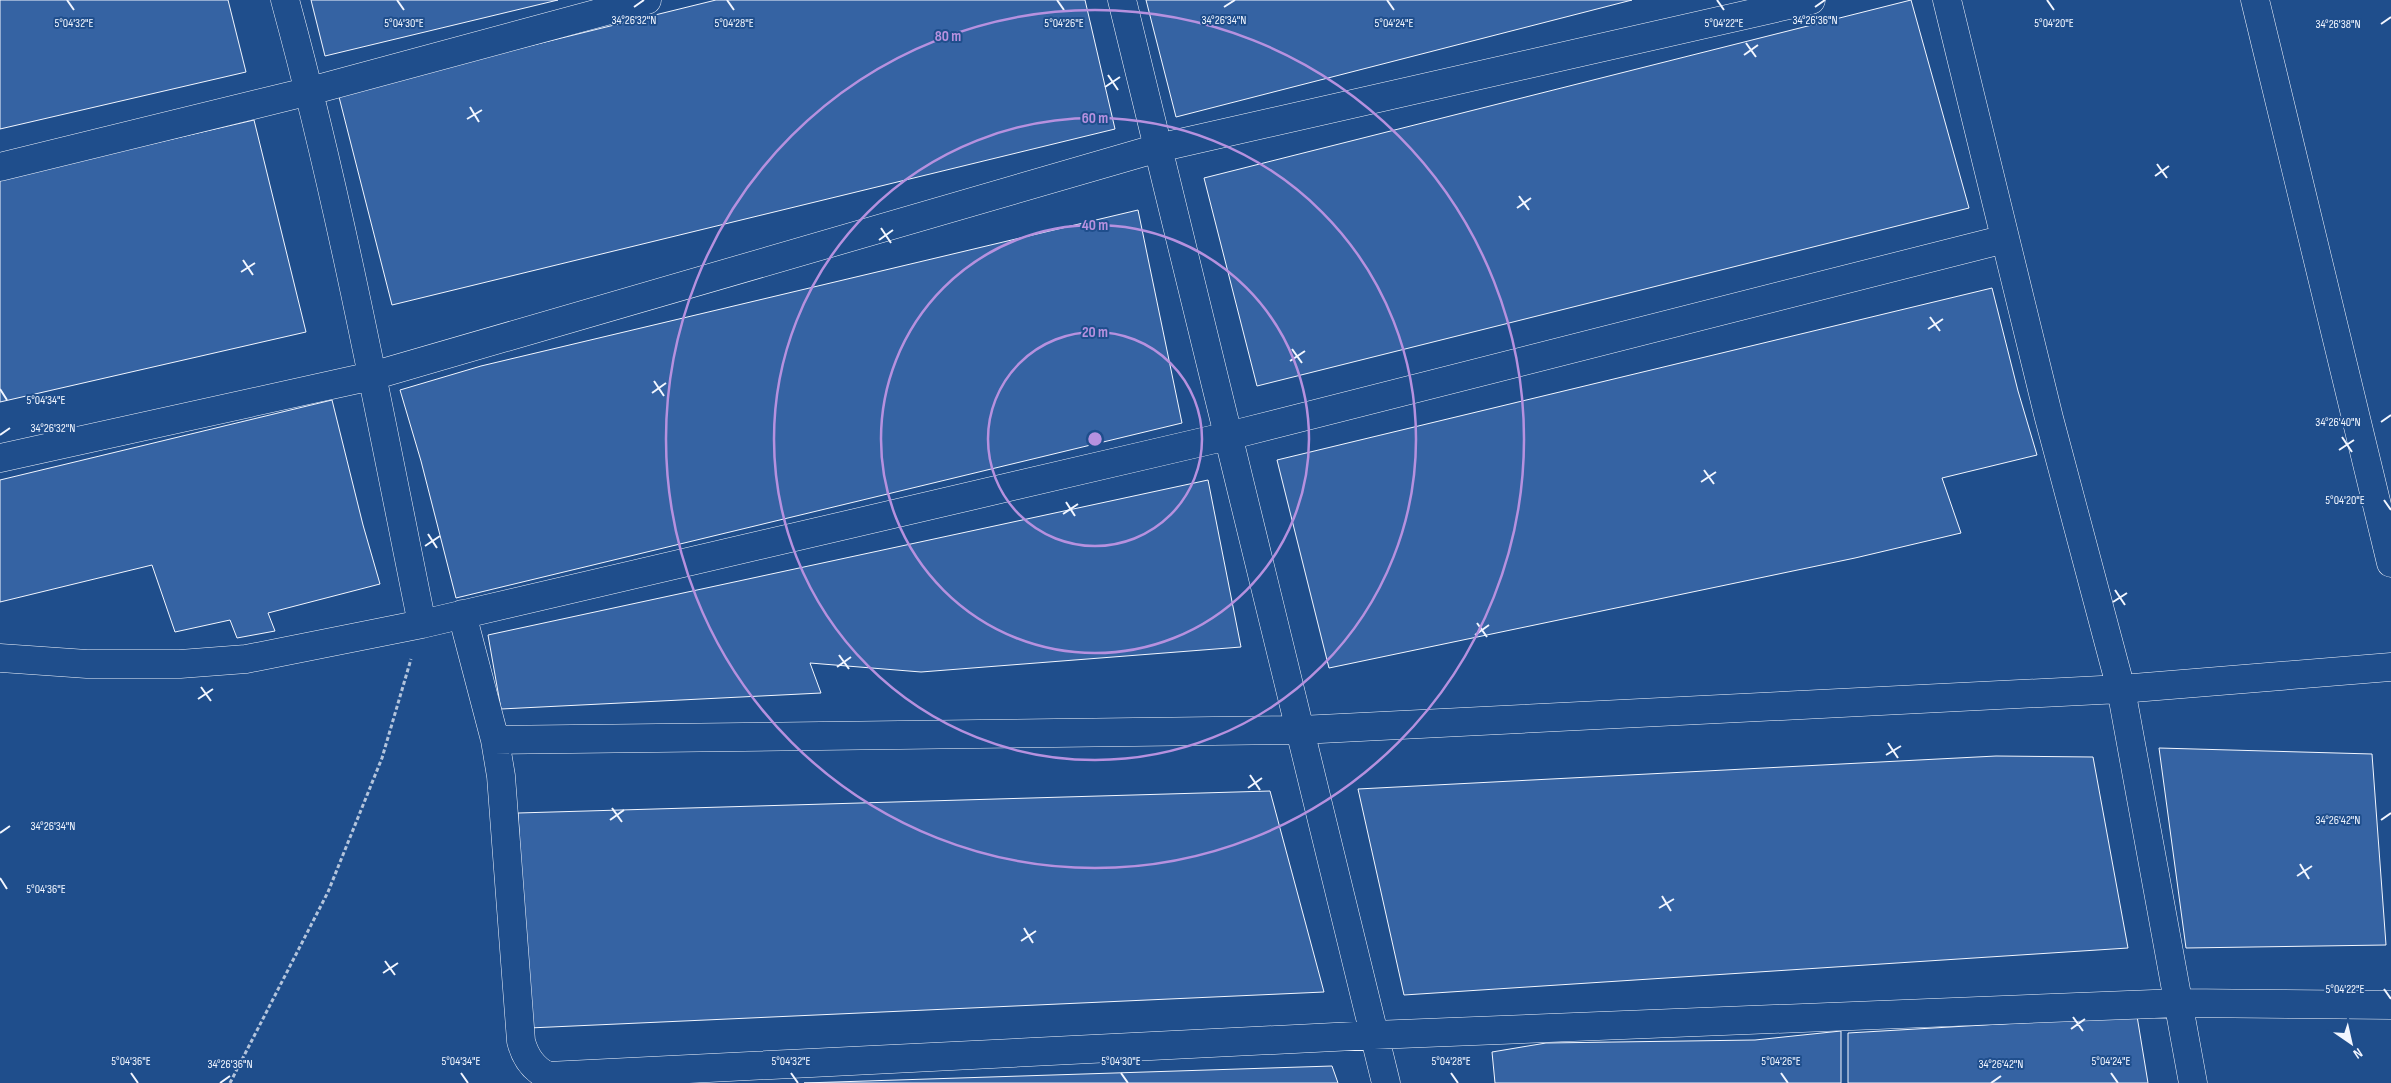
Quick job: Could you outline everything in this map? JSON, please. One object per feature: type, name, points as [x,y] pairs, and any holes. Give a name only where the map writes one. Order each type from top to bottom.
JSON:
[{"type":"street","points":[[285,0],[310,91],[372,376],[422,624]]},
{"type":"street","points":[[0,167],[310,91],[647,0]]},
{"type":"street","points":[[1122,0],[1386,1083]]},
{"type":"street","points":[[0,458],[372,376],[1158,148],[1811,0]]},
{"type":"street","points":[[1946,0],[2005,239],[2121,689],[2193,1083]]},
{"type":"street","points":[[2255,0],[2386,523],[2391,563]]},
{"type":"street","points":[[0,658],[87,664],[180,664],[246,659],[422,624],[1228,436],[2005,239]]},
{"type":"street","points":[[462,614],[495,740],[501,776],[520,1041],[530,1062],[538,1072],[548,1076],[1374,1035],[2179,1003],[2391,1005]]},
{"type":"street","points":[[495,740],[1300,730],[2121,689],[2391,667]]},
{"type":"path","points":[[230,1083],[328,892],[382,758],[422,624]]},
{"type":"building","points":[[0,0],[228,0],[246,72],[0,129]]},
{"type":"building","points":[[311,0],[558,0],[325,56]]},
{"type":"building","points":[[716,0],[1085,0],[1115,129],[392,305],[338,93]]},
{"type":"building","points":[[1146,0],[1632,0],[1176,117]]},
{"type":"building","points":[[1911,0],[1969,208],[1257,386],[1204,178]]},
{"type":"building","points":[[254,120],[306,332],[0,402],[0,179]]},
{"type":"building","points":[[1138,210],[1182,423],[456,598],[421,461],[400,390],[481,366]]},
{"type":"building","points":[[1992,288],[2018,391],[2037,455],[1942,478],[1961,533],[1855,558],[1329,668],[1277,460]]},
{"type":"building","points":[[332,400],[363,525],[380,584],[268,613],[275,631],[237,638],[230,620],[175,632],[152,565],[0,602],[0,480]]},
{"type":"building","points":[[1208,480],[1241,647],[921,672],[810,663],[821,693],[501,709],[488,635]]},
{"type":"building","points":[[2159,748],[2372,754],[2386,945],[2186,948]]},
{"type":"building","points":[[1996,756],[2093,757],[2128,948],[1404,995],[1358,789]]},
{"type":"building","points":[[1270,791],[1324,992],[529,1028],[518,813]]},
{"type":"building","points":[[2137,1016],[2148,1083],[1848,1083],[1848,1033]]},
{"type":"building","points":[[1841,1031],[1841,1083],[1495,1083],[1492,1052],[1546,1043],[1755,1040]]},
{"type":"building","points":[[1332,1066],[1338,1083],[804,1083]]}]
